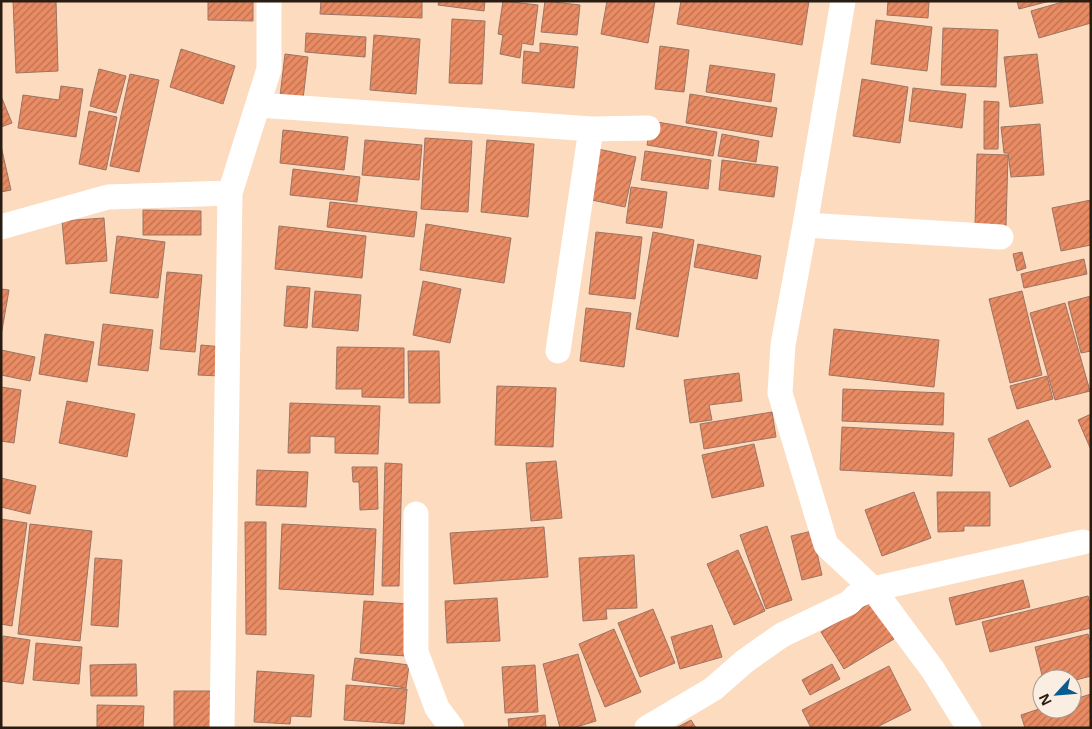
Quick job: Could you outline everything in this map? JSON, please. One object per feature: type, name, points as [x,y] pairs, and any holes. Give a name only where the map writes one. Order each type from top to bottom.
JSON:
[{"type":"street","points":[[222,728],[230,192],[259,105],[269,68],[269,1]]},
{"type":"street","points":[[843,1],[783,345],[780,393],[826,545],[873,590],[933,670],[969,728]]},
{"type":"street","points":[[259,105],[591,128],[648,128]]},
{"type":"street","points":[[558,351],[591,128]]},
{"type":"street","points":[[1,227],[108,198],[230,192]]},
{"type":"street","points":[[805,225],[1001,237]]},
{"type":"street","points":[[416,514],[416,652],[437,708],[452,728]]},
{"type":"street","points":[[647,728],[713,689],[745,661],[782,635],[849,602],[856,596],[873,590],[1083,542]]},
{"type":"building","points":[[13,1],[56,1],[58,71],[16,73]]},
{"type":"building","points":[[208,1],[253,1],[253,21],[208,20]]},
{"type":"building","points":[[321,1],[422,1],[422,18],[320,14]]},
{"type":"building","points":[[439,1],[485,1],[484,11],[438,5]]},
{"type":"building","points":[[503,1],[538,5],[533,45],[522,43],[520,58],[500,54],[503,35],[498,34]]},
{"type":"building","points":[[545,1],[580,5],[577,35],[541,32]]},
{"type":"building","points":[[607,1],[655,1],[648,43],[601,34]]},
{"type":"building","points":[[681,1],[809,1],[802,45],[677,24]]},
{"type":"building","points":[[888,1],[929,1],[928,18],[887,15]]},
{"type":"building","points":[[1017,1],[1050,1],[1019,9]]},
{"type":"building","points":[[1066,1],[1091,1],[1091,23],[1039,38],[1031,11]]},
{"type":"building","points":[[452,19],[485,21],[482,84],[449,83]]},
{"type":"building","points":[[876,20],[932,27],[927,71],[871,64]]},
{"type":"building","points":[[943,28],[998,30],[996,87],[941,85]]},
{"type":"building","points":[[306,33],[366,37],[365,57],[305,52]]},
{"type":"building","points":[[374,35],[420,39],[416,94],[370,90]]},
{"type":"building","points":[[540,43],[578,47],[574,88],[522,83],[524,51],[540,53]]},
{"type":"building","points":[[660,46],[689,50],[684,92],[655,89]]},
{"type":"building","points":[[181,49],[235,66],[223,104],[170,87]]},
{"type":"building","points":[[285,54],[308,57],[303,99],[280,96]]},
{"type":"building","points":[[1037,54],[1043,103],[1010,107],[1004,57]]},
{"type":"building","points":[[710,65],[775,74],[771,102],[706,92]]},
{"type":"building","points":[[99,69],[126,76],[116,113],[90,106]]},
{"type":"building","points":[[130,74],[159,80],[139,172],[110,166]]},
{"type":"building","points":[[862,79],[908,87],[900,143],[853,136]]},
{"type":"building","points":[[61,86],[83,89],[76,137],[18,128],[23,95],[59,100]]},
{"type":"building","points":[[913,88],[966,94],[962,128],[909,121]]},
{"type":"building","points":[[690,94],[777,108],[772,137],[686,123]]},
{"type":"building","points":[[1,96],[12,123],[1,127]]},
{"type":"building","points":[[984,101],[999,102],[998,149],[984,149]]},
{"type":"building","points":[[89,111],[117,117],[106,170],[79,164]]},
{"type":"building","points":[[651,121],[717,132],[713,156],[647,145]]},
{"type":"building","points":[[1040,124],[1044,175],[1011,177],[1008,153],[1004,153],[1001,127]]},
{"type":"building","points":[[283,130],[348,137],[344,170],[280,163]]},
{"type":"building","points":[[722,134],[759,141],[756,162],[718,156]]},
{"type":"building","points":[[425,138],[472,141],[468,212],[421,209]]},
{"type":"building","points":[[365,140],[422,145],[419,180],[362,175]]},
{"type":"building","points":[[487,140],[534,144],[528,217],[481,212]]},
{"type":"building","points":[[1,146],[11,190],[1,192]]},
{"type":"building","points":[[598,149],[636,157],[625,207],[587,199]]},
{"type":"building","points":[[645,151],[711,160],[708,189],[641,180]]},
{"type":"building","points":[[977,154],[1008,155],[1006,226],[975,225]]},
{"type":"building","points":[[722,160],[778,167],[774,197],[719,190]]},
{"type":"building","points":[[293,169],[360,177],[357,202],[290,195]]},
{"type":"building","points":[[631,187],[667,192],[662,228],[626,223]]},
{"type":"building","points":[[1091,200],[1091,245],[1061,251],[1052,208]]},
{"type":"building","points":[[330,202],[417,212],[414,237],[327,227]]},
{"type":"building","points":[[143,210],[201,211],[201,235],[143,235]]},
{"type":"building","points":[[104,218],[107,261],[66,264],[62,221]]},
{"type":"building","points":[[426,224],[511,238],[504,283],[420,270]]},
{"type":"building","points":[[279,226],[366,236],[362,278],[275,269]]},
{"type":"building","points":[[596,232],[642,237],[635,299],[589,294]]},
{"type":"building","points":[[653,232],[694,240],[678,337],[636,329]]},
{"type":"building","points":[[117,236],[165,242],[158,298],[110,293]]},
{"type":"building","points":[[698,244],[761,256],[757,279],[694,267]]},
{"type":"building","points":[[1022,252],[1026,268],[1017,271],[1013,254]]},
{"type":"building","points":[[1084,259],[1087,274],[1024,288],[1021,274]]},
{"type":"building","points":[[167,272],[202,275],[195,352],[160,349]]},
{"type":"building","points":[[423,281],[461,289],[450,343],[413,335]]},
{"type":"building","points":[[287,286],[310,288],[307,328],[284,326]]},
{"type":"building","points":[[1,289],[9,290],[1,336]]},
{"type":"building","points":[[315,291],[361,295],[358,331],[312,327]]},
{"type":"building","points":[[1022,291],[1042,375],[1010,383],[989,299]]},
{"type":"building","points":[[1091,296],[1091,351],[1081,353],[1068,302]]},
{"type":"building","points":[[1065,303],[1090,391],[1055,400],[1030,313]]},
{"type":"building","points":[[586,308],[631,313],[624,367],[580,361]]},
{"type":"building","points":[[103,324],[153,330],[148,371],[98,365]]},
{"type":"building","points":[[834,329],[939,340],[934,387],[829,375]]},
{"type":"building","points":[[45,334],[94,342],[87,382],[39,374]]},
{"type":"building","points":[[201,345],[223,347],[220,376],[198,375]]},
{"type":"building","points":[[337,347],[404,348],[404,398],[362,397],[362,389],[336,389]]},
{"type":"building","points":[[1,350],[35,357],[30,381],[1,375]]},
{"type":"building","points":[[408,351],[439,351],[440,403],[409,403]]},
{"type":"building","points":[[739,373],[742,401],[709,405],[712,420],[690,423],[684,380]]},
{"type":"building","points":[[1047,376],[1053,399],[1017,409],[1010,386]]},
{"type":"building","points":[[497,386],[556,388],[553,447],[495,445]]},
{"type":"building","points":[[1,387],[21,390],[14,443],[1,441]]},
{"type":"building","points":[[843,389],[944,393],[943,425],[842,421]]},
{"type":"building","points":[[67,401],[135,414],[127,457],[59,443]]},
{"type":"building","points":[[290,403],[380,406],[378,454],[335,453],[335,437],[310,436],[310,453],[288,453]]},
{"type":"building","points":[[772,412],[776,437],[704,449],[700,424]]},
{"type":"building","points":[[1091,414],[1091,450],[1078,420]]},
{"type":"building","points":[[1028,420],[1051,467],[1010,487],[988,439]]},
{"type":"building","points":[[842,427],[954,433],[952,476],[840,470]]},
{"type":"building","points":[[754,444],[764,486],[712,498],[702,455]]},
{"type":"building","points":[[556,461],[562,518],[531,521],[526,463]]},
{"type":"building","points":[[385,463],[402,464],[399,586],[382,586]]},
{"type":"building","points":[[352,467],[377,467],[378,509],[360,510],[359,482],[353,482]]},
{"type":"building","points":[[257,470],[308,472],[306,507],[256,505]]},
{"type":"building","points":[[1,478],[36,486],[30,514],[1,507]]},
{"type":"building","points":[[914,492],[931,538],[882,556],[865,510]]},
{"type":"building","points":[[937,492],[990,492],[990,526],[964,526],[964,531],[938,532]]},
{"type":"building","points":[[1,519],[27,523],[12,626],[1,624]]},
{"type":"building","points":[[245,522],[266,522],[266,635],[246,634]]},
{"type":"building","points":[[30,524],[92,531],[80,641],[18,634]]},
{"type":"building","points":[[282,524],[376,529],[373,595],[279,589]]},
{"type":"building","points":[[767,526],[792,600],[766,609],[740,535]]},
{"type":"building","points":[[544,527],[548,577],[454,584],[450,533]]},
{"type":"building","points":[[812,531],[822,575],[802,580],[791,536]]},
{"type":"building","points":[[738,550],[765,611],[734,625],[707,564]]},
{"type":"building","points":[[634,555],[637,608],[606,609],[607,619],[583,621],[579,558]]},
{"type":"building","points":[[95,558],[122,560],[118,627],[91,625]]},
{"type":"building","points":[[1023,580],[1030,607],[956,625],[949,598]]},
{"type":"building","points":[[1088,596],[1091,606],[1091,628],[990,652],[982,622]]},
{"type":"building","points":[[497,598],[500,641],[447,643],[445,601]]},
{"type":"building","points":[[364,601],[409,604],[406,656],[360,653]]},
{"type":"building","points":[[872,602],[894,639],[844,669],[821,632]]},
{"type":"building","points":[[653,609],[675,663],[640,677],[618,623]]},
{"type":"building","points":[[712,625],[722,657],[680,669],[671,637]]},
{"type":"building","points":[[614,629],[641,692],[605,707],[579,644]]},
{"type":"building","points":[[1088,634],[1091,645],[1091,676],[1082,678],[1082,669],[1040,669],[1035,647]]},
{"type":"building","points":[[3,636],[30,640],[23,684],[1,681]]},
{"type":"building","points":[[36,643],[82,647],[79,684],[33,680]]},
{"type":"building","points":[[578,654],[596,721],[573,728],[560,728],[543,664]]},
{"type":"building","points":[[355,658],[409,665],[406,688],[352,680]]},
{"type":"building","points":[[136,664],[137,696],[91,696],[90,665]]},
{"type":"building","points":[[832,664],[840,679],[810,695],[802,680]]},
{"type":"building","points":[[535,665],[538,712],[505,713],[502,667]]},
{"type":"building","points":[[889,666],[911,710],[875,728],[811,728],[802,710]]},
{"type":"building","points":[[257,671],[314,675],[311,717],[291,716],[290,724],[254,722]]},
{"type":"building","points":[[346,685],[407,689],[404,724],[344,720]]},
{"type":"building","points":[[174,691],[215,691],[215,728],[174,728]]},
{"type":"building","points":[[1091,694],[1091,728],[1025,728],[1021,715],[1032,711],[1032,719],[1082,719],[1082,697]]},
{"type":"building","points":[[97,705],[144,706],[143,728],[97,728]]},
{"type":"building","points":[[545,715],[546,728],[509,728],[508,719]]},
{"type":"building","points":[[691,720],[696,728],[676,728]]}]
